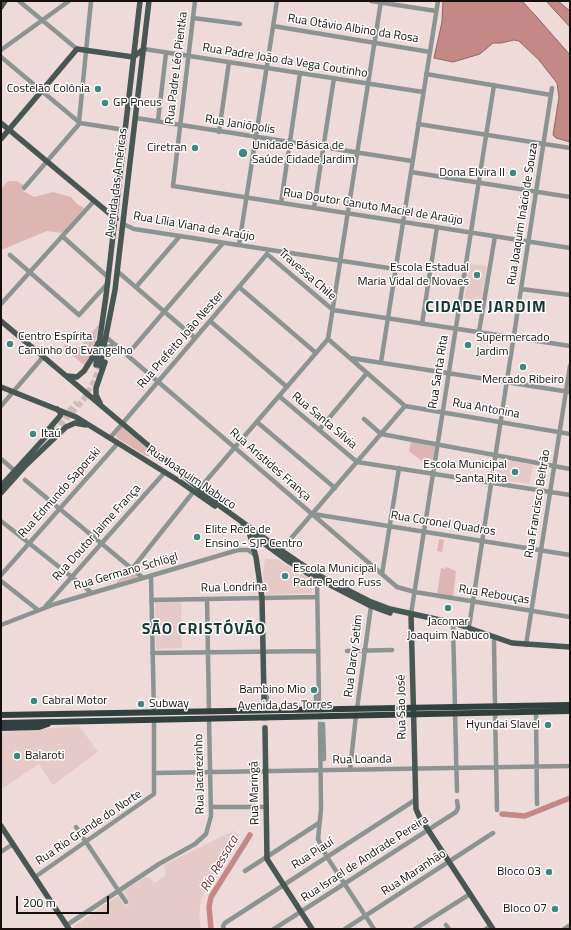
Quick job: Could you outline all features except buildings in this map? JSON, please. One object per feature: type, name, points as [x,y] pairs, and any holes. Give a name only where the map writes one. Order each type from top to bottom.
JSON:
[{"type":"highway","name":"Avenida das Torres","points":[[1,716],[209,715],[495,709],[570,705]]},
{"type":"highway","name":"Avenida das Torres","points":[[495,709],[536,712],[570,711]]},
{"type":"highway","name":"Avenida das Torres","points":[[209,715],[267,711],[319,710],[357,712]]},
{"type":"highway","name":"Avenida das Torres","points":[[1,723],[55,722],[154,716]]},
{"type":"highway","points":[[1,728],[39,727],[55,722]]},
{"type":"main road","points":[[1,8],[5,1]]},
{"type":"main road","name":"Avenida das Américas","points":[[140,1],[98,366],[114,301],[149,1]]},
{"type":"main road","points":[[1,139],[77,49],[133,57],[144,49]]},
{"type":"main road","points":[[1,123],[123,224]]},
{"type":"main road","points":[[1,321],[152,449],[196,490]]},
{"type":"main road","points":[[65,376],[77,376],[87,368],[94,355],[101,331]]},
{"type":"main road","points":[[104,409],[98,399],[96,391],[107,347],[106,338]]},
{"type":"main road","name":"Rua Joaquim Nabuco","points":[[1,387],[57,409],[90,426],[196,490],[317,576],[371,606],[469,628],[502,641],[526,645],[570,647]]},
{"type":"main road","points":[[22,466],[31,450],[59,418],[61,413],[57,409]]},
{"type":"main road","points":[[1,486],[15,471],[66,426],[75,423],[90,426]]},
{"type":"main road","points":[[1,493],[22,466],[54,431]]},
{"type":"main road","points":[[144,459],[148,459],[152,456],[152,449]]},
{"type":"main road","points":[[155,466],[154,459],[161,457]]},
{"type":"main road","name":"Rua Joaquim Nabuco","points":[[196,490],[248,532],[288,561],[377,605],[453,626],[494,641],[519,648],[570,650]]},
{"type":"main road","points":[[248,532],[256,556],[262,598],[265,698]]},
{"type":"main road","points":[[256,556],[259,549],[265,545],[274,545]]},
{"type":"main road","name":"Rua São José","points":[[411,615],[414,769],[417,813],[470,894],[490,928]]},
{"type":"main road","name":"Rua Maringá","points":[[264,728],[267,856]]},
{"type":"main road","points":[[1,826],[67,928]]},
{"type":"main road","points":[[1,832],[67,928]]},
{"type":"main road","points":[[267,856],[269,864],[312,929]]},
{"type":"street","points":[[19,1],[77,49]]},
{"type":"street","points":[[1,50],[69,1]]},
{"type":"street","points":[[24,188],[80,122],[90,1]]},
{"type":"street","name":"Rua Padre Léo Pientka","points":[[173,186],[195,1]]},
{"type":"street","points":[[239,245],[277,1]]},
{"type":"street","points":[[370,1],[436,11]]},
{"type":"street","points":[[381,362],[438,1]]},
{"type":"street","points":[[132,569],[196,490],[235,448],[328,339],[381,2]]},
{"type":"street","points":[[193,18],[240,24]]},
{"type":"street","name":"Rua Otávio Albino da Rosa","points":[[273,26],[430,52]]},
{"type":"street","name":"Rua Padre João da Vega Coutinho","points":[[144,49],[424,92]]},
{"type":"street","points":[[158,121],[166,53]]},
{"type":"street","points":[[1,57],[80,122],[125,130]]},
{"type":"street","points":[[219,132],[229,62]]},
{"type":"street","points":[[281,203],[300,73]]},
{"type":"street","points":[[426,74],[551,95]]},
{"type":"street","points":[[314,208],[334,78]]},
{"type":"street","name":"Rua Santa Rita","points":[[411,615],[494,85]]},
{"type":"street","name":"Rua Joaquim Inácio de Souza","points":[[469,628],[552,88]]},
{"type":"street","name":"Rua Janiópolis","points":[[136,118],[412,161]]},
{"type":"street","points":[[418,124],[570,148]]},
{"type":"street","points":[[411,172],[570,197]]},
{"type":"street","name":"Rua Doutor Canuto Maciel de Araújo","points":[[173,186],[570,248]]},
{"type":"street","points":[[1,304],[94,201]]},
{"type":"street","name":"Rua Lília Viana de Araújo","points":[[123,224],[134,229],[269,251],[395,269]]},
{"type":"street","points":[[422,324],[437,227]]},
{"type":"street","points":[[10,255],[79,315],[108,280],[62,236]]},
{"type":"street","points":[[136,287],[180,236]]},
{"type":"street","points":[[480,332],[495,236]]},
{"type":"street","points":[[127,355],[223,243]]},
{"type":"street","name":"Rua Prefeito João Nester","points":[[110,438],[269,251]]},
{"type":"street","name":"Travessa Chile","points":[[269,251],[333,310]]},
{"type":"street","points":[[117,271],[195,338]]},
{"type":"street","points":[[239,287],[316,353]]},
{"type":"street","points":[[521,289],[570,295]]},
{"type":"street","points":[[333,310],[570,346]]},
{"type":"street","points":[[210,321],[287,387]]},
{"type":"street","name":"Rua Aristides França","points":[[106,338],[382,574],[401,589],[415,592]]},
{"type":"street","points":[[281,550],[405,406],[328,339]]},
{"type":"street","points":[[107,347],[116,345]]},
{"type":"street","points":[[1,406],[43,357]]},
{"type":"street","points":[[350,358],[568,391]]},
{"type":"street","name":"Rua Francisco Beltrão","points":[[526,645],[554,466],[568,391],[570,366]]},
{"type":"street","points":[[318,430],[367,373]]},
{"type":"street","name":"Rua Santa Sílvia","points":[[279,396],[357,462]]},
{"type":"street","name":"Rua Antonina","points":[[405,406],[570,434]]},
{"type":"street","points":[[364,419],[381,434],[570,469]]},
{"type":"street","points":[[257,422],[334,488]]},
{"type":"street","name":"Rua Edmundo Saporski","points":[[1,575],[118,443]]},
{"type":"street","points":[[1,460],[15,471]]},
{"type":"street","points":[[357,462],[570,495]]},
{"type":"street","points":[[382,574],[399,468]]},
{"type":"street","name":"Rua Doutor Jaime França","points":[[44,608],[165,472]]},
{"type":"street","points":[[25,480],[143,578]]},
{"type":"street","name":"Rua Coronel Quadros","points":[[312,514],[570,555]]},
{"type":"street","points":[[1,521],[92,593]]},
{"type":"street","name":"Rua Germano Schlögl","points":[[1,625],[44,608],[238,550],[248,550],[256,556]]},
{"type":"street","points":[[151,576],[155,774]]},
{"type":"street","points":[[317,576],[319,702]]},
{"type":"street","points":[[1,581],[38,610]]},
{"type":"street","name":"Rua Rebouças","points":[[415,592],[570,617]]},
{"type":"street","name":"Rua Londrina","points":[[151,600],[317,597]]},
{"type":"street","name":"Rua Jacarezinho","points":[[118,891],[158,864],[195,844],[203,838],[208,830],[211,807],[207,599]]},
{"type":"street","name":"Rua Darcy Setim","points":[[350,770],[371,606]]},
{"type":"street","points":[[453,626],[457,791]]},
{"type":"street","points":[[494,641],[497,810]]},
{"type":"street","points":[[347,651],[392,650]]},
{"type":"street","points":[[152,653],[318,651]]},
{"type":"street","points":[[319,665],[321,665],[319,710]]},
{"type":"street","points":[[265,698],[267,711]]},
{"type":"street","points":[[536,712],[537,804]]},
{"type":"street","points":[[320,724],[318,760],[320,759],[321,770],[317,837],[327,857],[374,929]]},
{"type":"street","name":"Rua Loanda","points":[[155,774],[570,766]]},
{"type":"street","name":"Rua Rio Grande do Norte","points":[[35,877],[154,794],[155,774]]},
{"type":"street","name":"Rua Piauí","points":[[223,927],[283,885],[415,800]]},
{"type":"street","name":"Rua Israel de Andrade Pereira","points":[[274,929],[456,812],[458,808],[457,801]]},
{"type":"street","points":[[211,807],[266,806]]},
{"type":"street","points":[[245,871],[319,823]]},
{"type":"street","points":[[76,827],[126,902]]},
{"type":"street","name":"Rua Maranhão","points":[[346,929],[493,833]]},
{"type":"street","points":[[1,852],[10,846]]},
{"type":"street","points":[[67,928],[118,891]]},
{"type":"street","points":[[415,929],[470,894]]},
{"type":"street","points":[[564,929],[570,925]]},
{"type":"shaded area","points":[[443,1],[522,1],[535,15],[570,55],[570,142],[556,138],[553,135],[559,97],[557,83],[539,60],[519,41],[514,40],[493,43],[480,54],[453,62],[434,58],[442,22]]},
{"type":"shaded area","points":[[546,1],[558,1],[570,11],[570,27]]},
{"type":"shaded area","points":[[8,181],[16,181],[24,185],[21,188],[23,191],[34,197],[53,192],[71,197],[77,204],[84,208],[63,233],[47,231],[1,250],[1,189]]},
{"type":"shaded area","points":[[470,264],[487,266],[481,305],[464,302]]},
{"type":"shaded area","points":[[100,323],[92,352],[85,366],[63,347],[66,344],[73,348],[79,348]]},
{"type":"shaded area","points":[[121,428],[123,428],[150,451],[150,456],[146,456],[117,438],[116,435]]},
{"type":"shaded area","points":[[411,441],[435,445],[431,468],[409,451]]},
{"type":"shaded area","name":"Escola Municipal Santa Rita","points":[[500,459],[533,465],[530,484],[497,479]]},
{"type":"shaded area","points":[[439,539],[444,540],[442,552],[437,551]]},
{"type":"shaded area","name":"Escola Municipal Padre Pedro Fuss","points":[[265,559],[276,559],[311,579],[312,593],[266,595],[263,573]]},
{"type":"shaded area","points":[[446,567],[456,571],[453,597],[437,594],[441,568],[445,569]]},
{"type":"shaded area","points":[[128,569],[138,577],[115,584]]},
{"type":"shaded area","points":[[155,602],[181,602],[182,648],[156,649]]},
{"type":"shaded area","points":[[79,726],[98,752],[53,785],[39,764],[1,789],[1,732]]},
{"type":"shaded area","points":[[233,831],[239,835],[212,877],[201,900],[199,914],[201,929],[75,929],[74,926],[118,896],[125,906],[130,904],[123,891],[146,877],[155,883],[166,875],[164,865]]},
{"type":"waterway","name":"Rio Ressaca","points":[[502,814],[525,816],[570,798]]},
{"type":"waterway","name":"Rio Ressaca","points":[[211,929],[209,907],[211,897],[250,835]]},
{"type":"tunnel","points":[[55,432],[84,399],[100,366]]},
{"type":"tunnel","points":[[52,430],[77,402]]},
{"type":"tunnel","points":[[264,699],[265,728]]},
{"type":"tunnel","points":[[319,702],[320,724]]},
{"type":"place","name":"Costelão Colônia","points":[[98,89]]},
{"type":"place","name":"GP Pneus","points":[[105,103]]},
{"type":"place","name":"Ciretran","points":[[195,148]]},
{"type":"place","name":"Unidade Básica de Saúde Cidade Jardim","points":[[243,153]]},
{"type":"place","name":"Dona Elvira II","points":[[513,173]]},
{"type":"place","name":"Escola Estadual Maria Vidal de Novaes","points":[[477,275]]},
{"type":"place","name":"Centro Espírita Caminho do Evangelho","points":[[10,344]]},
{"type":"place","name":"Supermercado Jardim","points":[[468,345]]},
{"type":"place","name":"Mercado Ribeiro","points":[[523,367]]},
{"type":"place","name":"Itaú","points":[[33,434]]},
{"type":"place","name":"Escola Municipal Santa Rita","points":[[515,472]]},
{"type":"place","name":"Elite Rede de Ensino - SJP Centro","points":[[197,537]]},
{"type":"place","name":"Escola Municipal Padre Pedro Fuss","points":[[285,576]]},
{"type":"place","name":"Jacomar Joaquim Nabuco","points":[[448,608]]},
{"type":"place","name":"Bambino Mio","points":[[314,690]]},
{"type":"place","name":"Cabral Motor","points":[[34,701]]},
{"type":"place","name":"Subway","points":[[141,704]]},
{"type":"place","name":"Hyundai Slavel","points":[[548,725]]},
{"type":"place","name":"Balaroti","points":[[17,756]]},
{"type":"place","name":"Bloco 03","points":[[549,872]]},
{"type":"place","name":"Bloco 07","points":[[555,909]]},
{"type":"district","name":"CIDADE JARDIM","points":[[486,308]]},
{"type":"district","name":"SÃO CRISTÓVÃO","points":[[204,630]]}]
